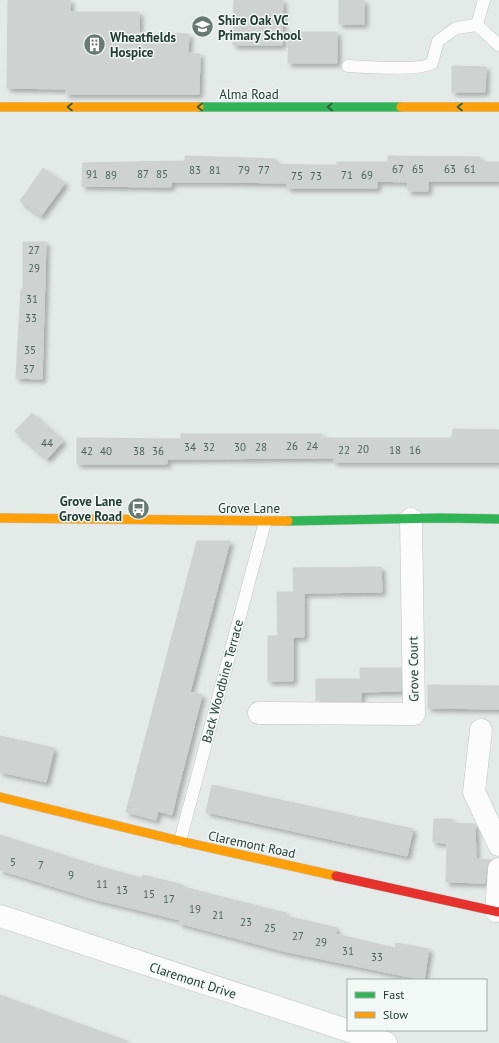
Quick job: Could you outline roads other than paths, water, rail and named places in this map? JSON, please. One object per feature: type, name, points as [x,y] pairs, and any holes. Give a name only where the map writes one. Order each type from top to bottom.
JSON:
[{"type":"street","name":"Alma Road","points":[[0,107],[499,107]]},
{"type":"street","name":"Grove Lane","points":[[0,518],[265,522],[499,519]]},
{"type":"street","name":"Grove Court","points":[[259,713],[414,714],[411,519]]},
{"type":"street","points":[[481,730],[474,792],[499,845]]},
{"type":"street","name":"Claremont Road","points":[[0,797],[180,841],[497,911]]},
{"type":"street","points":[[497,911],[499,869]]},
{"type":"street","name":"Claremont Drive","points":[[0,916],[347,1030]]},
{"type":"street","name":"Claremont Drive","points":[[350,1031],[386,1043]]},
{"type":"lane","points":[[477,25],[484,0]]},
{"type":"lane","points":[[477,25],[499,45]]},
{"type":"lane","points":[[348,66],[416,68],[430,65],[432,63],[438,41],[456,28],[477,25]]},
{"type":"lane","name":"Back Woodbine Terrace","points":[[180,841],[265,522]]},
{"type":"place","name":"Shire Oak VC Primary School","points":[[202,27]]},
{"type":"place","name":"Wheatfields Hospice","points":[[95,44]]},
{"type":"place","name":"Grove Lane Grove Road","points":[[138,508]]}]
